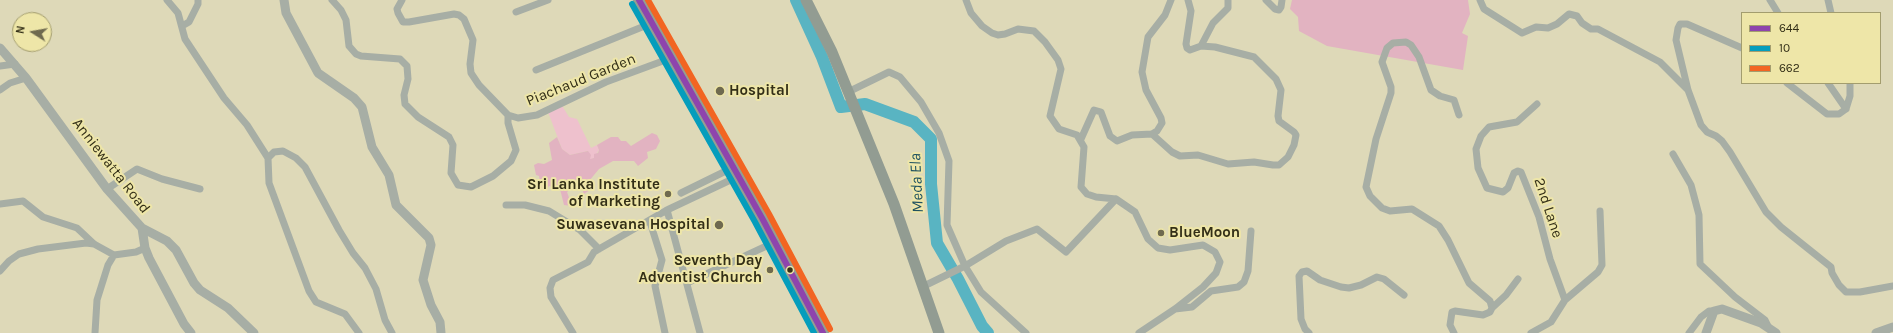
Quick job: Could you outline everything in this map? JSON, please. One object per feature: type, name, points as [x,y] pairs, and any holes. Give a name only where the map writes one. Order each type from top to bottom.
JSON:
[{"type":"highway","points":[[639,0],[775,242],[823,333]]},
{"type":"main road","points":[[806,0],[827,40],[902,224],[939,333]]},
{"type":"street","points":[[167,0],[178,13],[185,39],[224,98],[268,158],[269,182],[309,291],[316,302],[345,314],[359,333]]},
{"type":"street","points":[[182,26],[188,22],[198,4],[198,0]]},
{"type":"street","points":[[284,0],[286,13],[318,73],[354,98],[362,106],[372,147],[389,175],[396,205],[429,238],[431,245],[423,280],[431,305],[440,322],[441,333]]},
{"type":"street","points":[[332,0],[341,10],[346,20],[349,46],[356,54],[362,56],[400,59],[407,66],[408,79],[404,96],[405,104],[418,117],[449,137],[453,145],[451,173],[458,185],[471,186],[493,176],[511,161],[516,150],[508,123],[508,115]]},
{"type":"street","name":"Piachaud Garden","points":[[402,0],[397,9],[403,22],[454,14],[459,14],[464,19],[473,40],[470,64],[471,72],[479,85],[508,115],[518,118],[537,115],[606,82],[671,58]]},
{"type":"street","points":[[516,12],[548,0]]},
{"type":"street","points":[[966,0],[971,13],[982,26],[992,33],[998,35],[1005,34],[1018,29],[1034,31],[1045,42],[1058,60],[1061,69],[1050,116],[1059,129],[1077,135],[1081,139],[1084,147],[1081,187],[1087,194],[1096,197],[1116,199],[1135,212],[1148,239],[1158,248],[1170,250],[1203,245],[1215,252],[1220,262],[1216,274],[1203,287],[1175,309],[1139,333]]},
{"type":"street","points":[[1081,139],[1094,110],[1101,112],[1110,136],[1117,141],[1132,135],[1152,134],[1157,131],[1162,123],[1161,118],[1146,90],[1142,72],[1148,37],[1165,15],[1171,0]]},
{"type":"street","points":[[1152,134],[1172,152],[1180,156],[1198,155],[1228,164],[1254,162],[1279,164],[1291,151],[1294,145],[1296,135],[1279,121],[1278,116],[1281,90],[1276,80],[1254,57],[1215,47],[1201,46],[1190,50],[1187,48],[1191,11],[1188,0]]},
{"type":"street","points":[[1201,46],[1213,23],[1228,8],[1228,0]]},
{"type":"street","points":[[1266,0],[1275,9],[1279,10],[1282,0]]},
{"type":"street","points":[[1480,0],[1484,9],[1522,33],[1536,27],[1548,28],[1557,24],[1569,14],[1577,16],[1582,23],[1591,29],[1598,29],[1660,62],[1688,90]]},
{"type":"street","points":[[1770,0],[1777,12]]},
{"type":"street","points":[[1828,0],[1831,12]]},
{"type":"street","points":[[536,70],[652,23]]},
{"type":"street","points":[[1741,48],[1687,24],[1680,24],[1676,33],[1676,40],[1688,90],[1701,125],[1707,132],[1716,136],[1722,141],[1766,212],[1780,227],[1831,267],[1832,274],[1846,292],[1860,292],[1893,286]]},
{"type":"street","points":[[1459,115],[1454,100],[1440,96],[1431,90],[1419,57],[1411,45],[1406,42],[1393,43],[1387,48],[1382,62],[1391,87],[1391,93],[1376,140],[1366,187],[1370,196],[1382,208],[1390,211],[1412,209],[1439,226],[1446,236],[1469,283],[1490,301],[1492,308]]},
{"type":"street","name":"Anniewatta Road","points":[[0,48],[26,78],[107,189],[142,228],[145,248],[184,324],[191,333]]},
{"type":"street","points":[[0,66],[15,64]]},
{"type":"street","points":[[849,94],[889,72],[900,77],[921,102],[939,133],[949,161],[947,225],[965,266],[981,292],[1026,333]]},
{"type":"street","points":[[0,90],[10,83],[26,78]]},
{"type":"street","points":[[1788,84],[1827,114],[1839,114],[1846,109],[1850,96],[1850,84]]},
{"type":"street","points":[[1829,84],[1846,109]]},
{"type":"street","name":"2nd Lane","points":[[1537,104],[1517,122],[1489,127],[1478,143],[1476,149],[1478,168],[1487,188],[1499,192],[1503,192],[1508,188],[1514,173],[1518,171],[1522,172],[1539,217],[1550,259],[1565,300]]},
{"type":"street","points":[[268,158],[274,152],[283,151],[296,158],[305,167],[338,230],[376,289],[385,320],[392,333]]},
{"type":"street","points":[[1673,154],[1691,185],[1699,215],[1700,264],[1735,297],[1765,320],[1773,332]]},
{"type":"street","points":[[107,189],[137,169],[162,179],[200,189]]},
{"type":"street","points":[[681,193],[736,172]]},
{"type":"street","points":[[573,333],[551,297],[550,288],[553,280],[588,262],[594,252],[599,249],[650,222],[667,210],[736,172]]},
{"type":"street","points":[[924,286],[958,270],[1006,241],[1037,229],[1066,252],[1116,199]]},
{"type":"street","points":[[0,204],[23,201],[43,217],[77,228],[94,244],[114,255],[136,252],[145,248]]},
{"type":"street","points":[[506,205],[525,205],[548,211],[580,230],[599,249]]},
{"type":"street","points":[[667,210],[700,333]]},
{"type":"street","points":[[1531,333],[1551,322],[1565,300],[1598,272],[1602,265],[1600,211]]},
{"type":"street","points":[[650,222],[662,260],[655,286],[665,333]]},
{"type":"street","points":[[142,228],[167,241],[176,250],[194,283],[200,290],[228,308],[254,333]]},
{"type":"street","points":[[1175,309],[1192,307],[1211,291],[1238,287],[1244,282],[1248,271],[1251,231]]},
{"type":"street","points":[[687,283],[775,242]]},
{"type":"street","points":[[0,271],[9,261],[19,254],[38,249],[86,243],[94,244]]},
{"type":"street","points":[[95,333],[97,300],[108,265],[114,255]]},
{"type":"street","points":[[1309,333],[1305,329],[1301,319],[1300,276],[1302,272],[1307,271],[1320,280],[1349,288],[1361,285],[1377,277],[1384,279],[1404,295]]},
{"type":"street","points":[[1454,333],[1450,325],[1452,312],[1455,311],[1483,315],[1490,312],[1492,308],[1506,295],[1518,279]]},
{"type":"street","points":[[1689,333],[1701,317],[1709,310],[1714,311],[1722,309],[1760,323],[1773,332]]},
{"type":"street","points":[[1706,333],[1714,311]]},
{"type":"street","points":[[1876,333],[1893,327]]},
{"type":"shaded area","points":[[1292,0],[1468,0],[1470,14],[1462,33],[1468,36],[1463,70],[1327,46],[1299,31],[1298,17],[1290,9]]},
{"type":"shaded area","points":[[561,104],[569,117],[577,119],[591,148],[597,145],[599,150],[594,158],[589,160],[588,151],[570,155],[562,149],[548,112]]},
{"type":"shaded area","points":[[652,133],[657,135],[660,141],[656,149],[647,152],[648,158],[638,166],[634,161],[613,161],[599,169],[589,181],[590,190],[584,194],[581,187],[574,190],[572,188],[567,192],[572,206],[564,205],[560,189],[549,186],[546,190],[540,187],[536,189],[535,187],[537,183],[540,182],[539,176],[536,175],[534,165],[538,163],[544,164],[552,160],[549,143],[557,137],[562,149],[570,155],[588,151],[591,155],[590,159],[594,158],[594,154],[598,153],[599,150],[597,145],[611,137],[618,137],[621,141],[626,141],[631,146]]},
{"type":"waterway","name":"Meda Ela","points":[[796,0],[822,57],[841,107],[865,104],[914,122],[931,139],[931,184],[937,243],[958,279],[982,326],[988,333]]},
{"type":"transit line","name":"644","points":[[639,0],[762,218],[823,333]]},
{"type":"transit line","name":"662","points":[[648,0],[769,214],[830,329]]},
{"type":"transit line","name":"10","points":[[632,4],[755,222],[814,333]]},
{"type":"place","name":"Hospital","points":[[720,91]]},
{"type":"place","name":"Sri Lanka Institute of Marketing","points":[[668,194]]},
{"type":"place","name":"Suwasevana Hospital","points":[[719,225]]},
{"type":"place","name":"BlueMoon","points":[[1161,233]]},
{"type":"place","name":"Seventh Day Adventist Church","points":[[770,270]]}]
